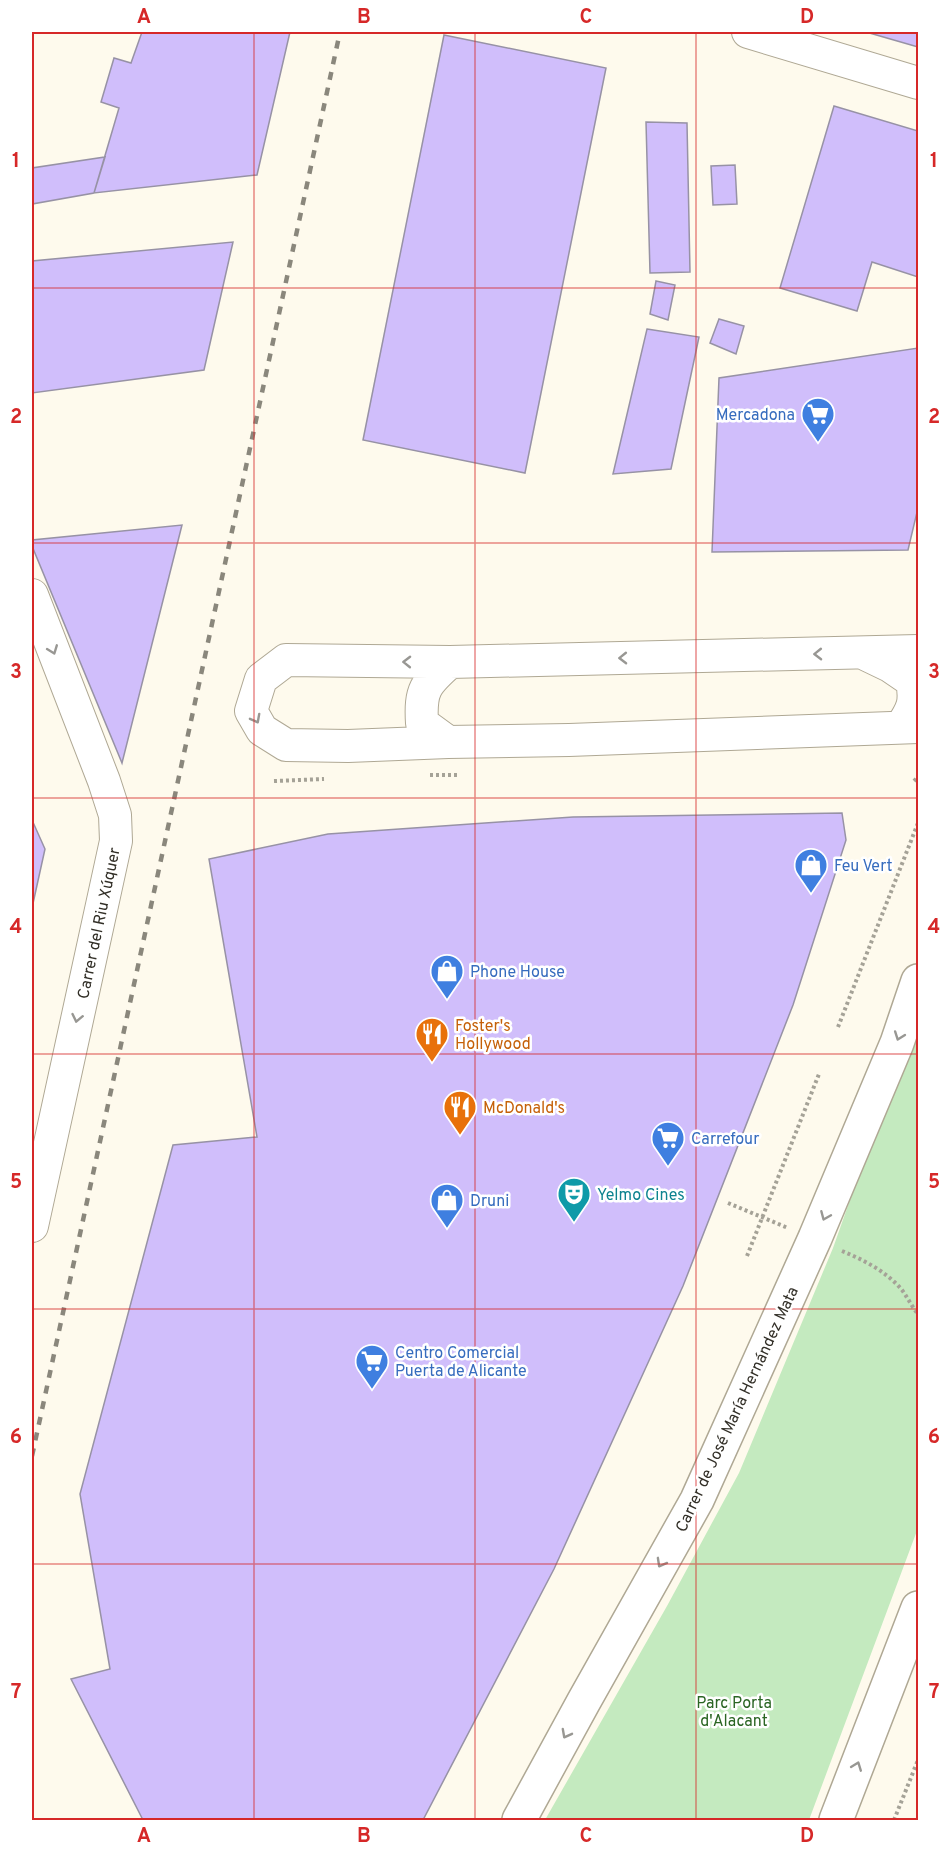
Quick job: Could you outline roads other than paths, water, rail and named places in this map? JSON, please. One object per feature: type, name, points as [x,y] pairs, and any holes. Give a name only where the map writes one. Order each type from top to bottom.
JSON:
[{"type":"main road","name":"Carrer de José María Hernández Mata","points":[[519,1821],[697,1500],[815,1238],[897,1043],[918,981]]},
{"type":"main road","points":[[836,1821],[918,1608]]},
{"type":"street","points":[[748,32],[918,83]]},
{"type":"street","name":"Carrer del Riu Xúquer","points":[[32,595],[104,781],[115,815],[116,842],[32,1226]]},
{"type":"street","points":[[863,653],[890,666],[912,681],[915,698],[910,714],[910,727],[569,740],[348,746],[286,745],[262,730],[251,711],[261,679],[286,660],[450,662],[918,651]]},
{"type":"street","points":[[448,742],[422,723],[421,703],[429,680],[450,662]]},
{"type":"railway","points":[[32,1456],[340,32]]},
{"type":"place","name":"Mercadona","points":[[818,443]]},
{"type":"place","name":"Feu Vert","points":[[811,894]]},
{"type":"place","name":"Phone House","points":[[447,1000]]},
{"type":"place","name":"Foster's Hollywood","points":[[432,1063]]},
{"type":"place","name":"McDonald's","points":[[460,1136]]},
{"type":"place","name":"Carrefour","points":[[668,1167]]},
{"type":"place","name":"Yelmo Cines","points":[[574,1223]]},
{"type":"place","name":"Druni","points":[[447,1229]]},
{"type":"place","name":"Centro Comercial Puerta de Alicante","points":[[372,1390]]},
{"type":"park label","name":"Parc Porta d'Alacant","points":[[734,1711]]}]
